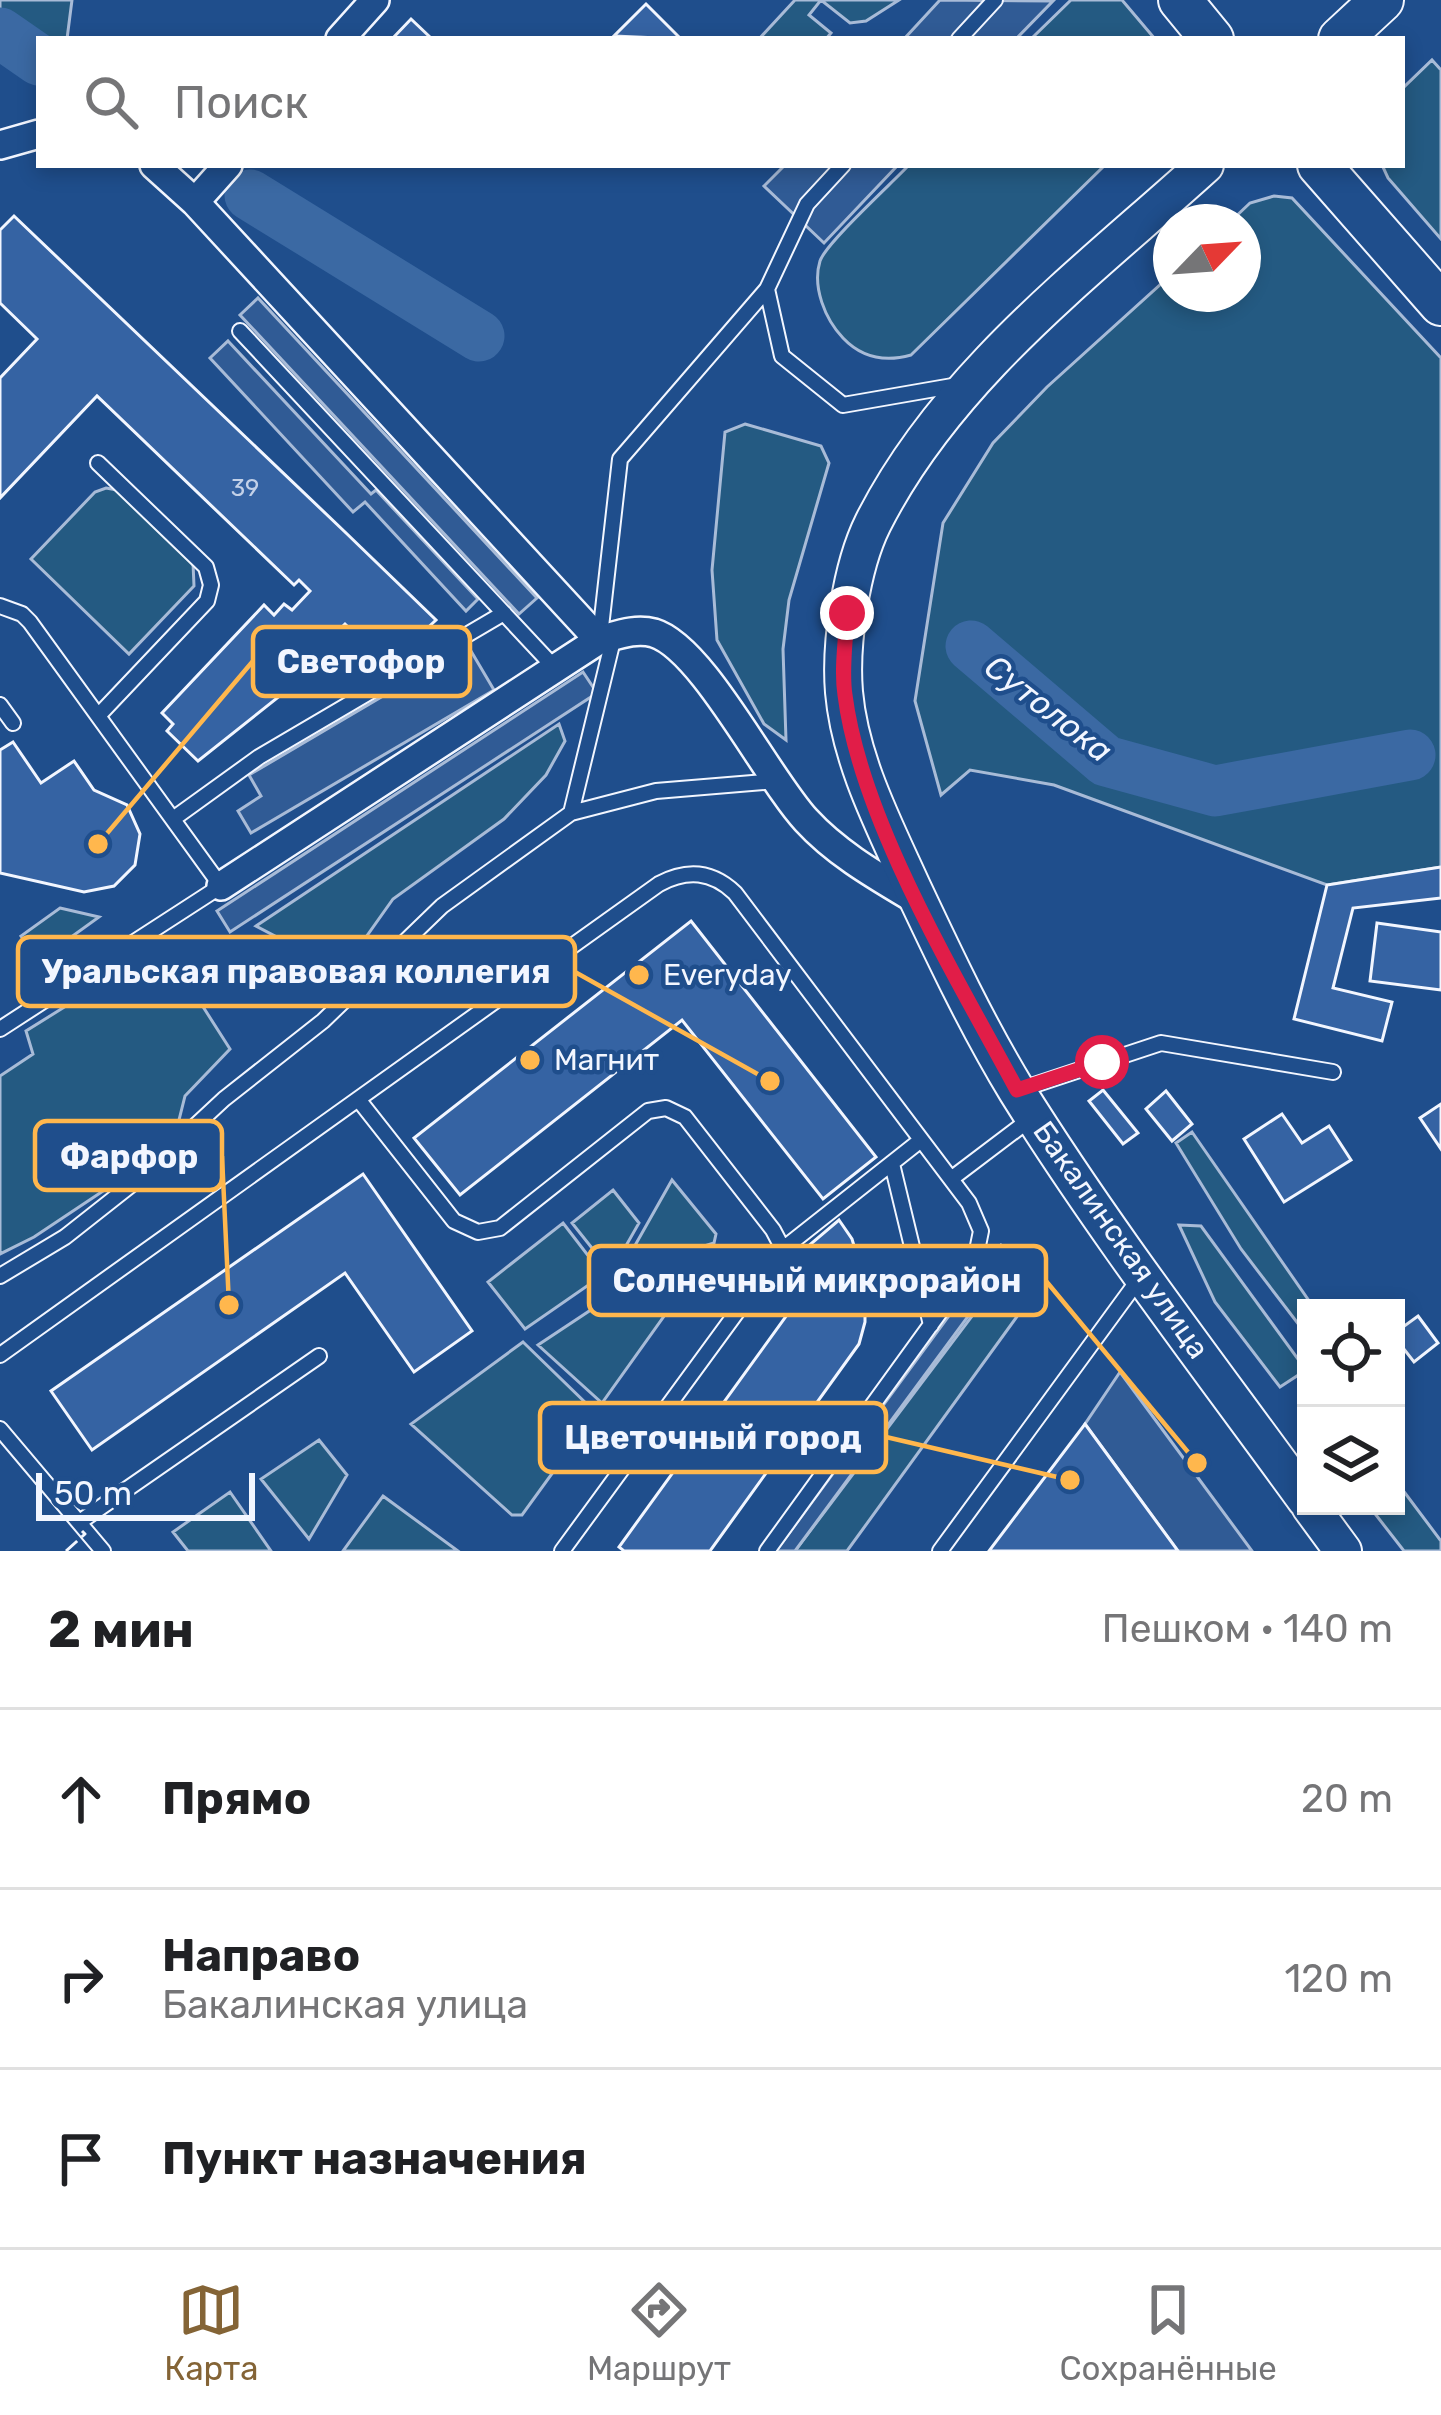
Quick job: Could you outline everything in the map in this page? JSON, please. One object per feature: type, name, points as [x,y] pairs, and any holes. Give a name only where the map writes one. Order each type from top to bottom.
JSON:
[{"type":"main road","points":[[1180,0],[1210,36]]},
{"type":"main road","name":"Бакалинская улица","points":[[1201,168],[1004,348],[927,436],[871,526],[847,613],[844,692],[859,762],[920,902],[1026,1103],[1142,1275],[1297,1488]]},
{"type":"main road","points":[[1321,168],[1441,304]]},
{"type":"main road","name":"Бакалинская улица","points":[[1317,1515],[1343,1551]]},
{"type":"street","points":[[343,36],[375,0]]},
{"type":"street","points":[[0,145],[36,135]]},
{"type":"street","points":[[157,168],[195,202],[607,638]]},
{"type":"street","points":[[195,202],[225,168]]},
{"type":"street","points":[[221,886],[555,668],[607,638],[638,630],[659,634],[684,651],[776,781],[827,841],[920,902]]},
{"type":"lane","points":[[962,36],[994,0]]},
{"type":"lane","points":[[571,813],[607,638],[620,459],[767,289],[807,204],[840,168]]},
{"type":"lane","points":[[767,289],[782,356],[843,405],[969,384]]},
{"type":"lane","points":[[240,331],[555,668]]},
{"type":"lane","points":[[98,463],[206,567],[212,585],[207,601],[98,716]]},
{"type":"lane","points":[[0,606],[30,622],[221,886],[0,1029]]},
{"type":"lane","points":[[172,819],[259,757],[503,613]]},
{"type":"lane","points":[[0,705],[14,723]]},
{"type":"lane","points":[[0,1276],[65,1237],[136,1181],[224,1099],[323,1021],[442,906],[571,813],[656,791],[776,781]]},
{"type":"lane","points":[[0,1355],[659,884],[690,873],[715,878],[735,893],[951,1179],[977,1216],[980,1245],[974,1265],[767,1551]]},
{"type":"lane","points":[[951,1179],[1026,1103],[1161,1042],[1334,1072]]},
{"type":"lane","points":[[358,1099],[454,1221],[478,1232],[500,1228],[648,1112],[674,1110],[685,1117],[773,1229],[783,1249]]},
{"type":"lane","points":[[562,1551],[783,1249],[922,1140]]},
{"type":"lane","points":[[892,1164],[931,1325]]},
{"type":"lane","points":[[940,1551],[1142,1275]]},
{"type":"lane","points":[[81,1521],[319,1356]]},
{"type":"lane","points":[[0,1429],[103,1551]]},
{"type":"shaded area","points":[[0,0],[72,0],[67,36],[36,36],[36,48],[0,48]]},
{"type":"shaded area","points":[[795,0],[821,0],[809,15],[831,33],[828,36],[762,36]]},
{"type":"shaded area","points":[[821,0],[899,0],[866,21],[850,23]]},
{"type":"shaded area","points":[[940,0],[1053,1],[1019,36],[907,36]]},
{"type":"shaded area","points":[[1071,0],[1122,0],[1152,36],[1034,36]]},
{"type":"shaded area","points":[[1432,60],[1441,70],[1441,239],[1383,168],[1405,168],[1405,86]]},
{"type":"shaded area","points":[[782,168],[895,168],[824,243],[764,186]]},
{"type":"shaded area","points":[[906,168],[1102,168],[911,355],[875,357],[858,350],[831,322],[819,292],[818,271],[834,241]]},
{"type":"shaded area","points":[[1274,196],[1292,198],[1441,358],[1441,867],[1327,885],[1054,785],[970,770],[941,795],[915,701],[943,523],[993,443],[1153,291],[1153,312],[1261,312],[1261,204],[1250,203]]},
{"type":"shaded area","points":[[258,298],[537,598],[519,614],[240,315]]},
{"type":"shaded area","points":[[228,341],[371,494],[376,490],[478,599],[466,611],[365,502],[353,512],[210,358]]},
{"type":"shaded area","points":[[745,424],[821,446],[829,463],[789,600],[783,649],[786,740],[764,724],[717,640],[712,570],[725,432]]},
{"type":"shaded area","points":[[117,490],[193,563],[194,586],[129,654],[31,559],[95,492]]},
{"type":"shaded area","points":[[468,646],[494,690],[251,833],[238,811],[261,796],[249,775]]},
{"type":"shaded area","points":[[583,672],[597,693],[230,932],[217,911]]},
{"type":"shaded area","points":[[559,724],[565,741],[546,775],[504,819],[393,899],[366,937],[319,959],[256,926]]},
{"type":"shaded area","points":[[60,908],[99,917],[38,961],[21,936]]},
{"type":"shaded area","points":[[177,966],[230,1049],[185,1096],[176,1132],[106,1189],[0,1254],[0,1076],[33,1054],[26,1031],[106,981],[125,996]]},
{"type":"shaded area","points":[[1192,1132],[1308,1299],[1297,1299],[1297,1322],[1241,1249],[1176,1143]]},
{"type":"shaded area","points":[[672,1180],[716,1234],[714,1243],[620,1272]]},
{"type":"shaded area","points":[[613,1190],[639,1223],[611,1272],[572,1223]]},
{"type":"shaded area","points":[[563,1223],[603,1275],[525,1329],[488,1282]]},
{"type":"shaded area","points":[[1179,1225],[1201,1226],[1297,1358],[1297,1376],[1280,1387],[1215,1302]]},
{"type":"shaded area","points":[[1001,1245],[1014,1254],[795,1551],[776,1551]]},
{"type":"shaded area","points":[[692,1265],[697,1270],[602,1403],[538,1345],[618,1292],[654,1285],[662,1274]]},
{"type":"shaded area","points":[[1009,1267],[1034,1293],[847,1551],[795,1551]]},
{"type":"shaded area","points":[[523,1342],[596,1413],[522,1515],[512,1515],[411,1424]]},
{"type":"shaded area","points":[[1120,1372],[1252,1551],[1178,1551],[1085,1424]]},
{"type":"shaded area","points":[[319,1440],[347,1475],[309,1539],[261,1479]]},
{"type":"shaded area","points":[[230,1492],[271,1551],[188,1551],[173,1532]]},
{"type":"shaded area","points":[[1405,1493],[1441,1541],[1441,1551],[1404,1551],[1376,1515],[1405,1515]]},
{"type":"shaded area","points":[[383,1496],[458,1551],[343,1551]]},
{"type":"building","points":[[646,4],[678,36],[614,36]]},
{"type":"building","points":[[411,19],[429,36],[395,36]]},
{"type":"building","points":[[14,216],[436,620],[388,665],[345,624],[326,643],[335,652],[198,761],[167,731],[173,724],[162,713],[264,605],[274,615],[284,604],[292,610],[310,591],[299,580],[294,585],[97,396],[0,498],[0,378],[37,339],[0,303],[0,230]]},
{"type":"building","points":[[13,742],[41,783],[74,761],[94,790],[127,805],[140,834],[135,865],[114,886],[84,892],[0,873],[0,750]]},
{"type":"building","points":[[1441,867],[1441,898],[1353,908],[1333,988],[1392,1002],[1382,1041],[1294,1019],[1327,885]]},
{"type":"building","points":[[691,921],[876,1157],[823,1199],[682,1020],[460,1195],[414,1138]]},
{"type":"building","points":[[1377,923],[1441,932],[1441,990],[1370,981]]},
{"type":"building","points":[[1103,1090],[1138,1133],[1123,1144],[1089,1101]]},
{"type":"building","points":[[1166,1091],[1192,1124],[1172,1141],[1146,1109]]},
{"type":"building","points":[[1441,1104],[1441,1149],[1420,1118]]},
{"type":"building","points":[[1282,1114],[1302,1143],[1329,1126],[1351,1160],[1284,1202],[1244,1139]]},
{"type":"building","points":[[363,1174],[472,1331],[414,1372],[345,1273],[92,1450],[51,1391]]},
{"type":"building","points":[[839,1220],[852,1239],[865,1283],[865,1322],[859,1344],[710,1551],[624,1551],[619,1547],[800,1297],[786,1276],[806,1259],[800,1253]]},
{"type":"building","points":[[1418,1316],[1438,1343],[1414,1362],[1405,1350],[1405,1325]]},
{"type":"building","points":[[1085,1424],[1178,1551],[989,1551]]},
{"type":"waterway","name":"Сутолока","points":[[0,33],[36,58]]},
{"type":"waterway","name":"Сутолока","points":[[250,195],[479,336]]},
{"type":"waterway","name":"Сутолока","points":[[971,646],[1106,761],[1215,791],[1410,755]]},
{"type":"fence","points":[[66,1551],[85,1534],[82,1531]]},
{"type":"place","name":"Светофор","points":[[98,844]]},
{"type":"place","name":"Everyday","points":[[639,975]]},
{"type":"place","name":"Магнит","points":[[530,1060]]},
{"type":"place","name":"Уральская правовая коллегия","points":[[770,1081]]},
{"type":"place","name":"Фарфор","points":[[229,1305]]},
{"type":"place","name":"Солнечный микрорайон","points":[[1197,1463]]},
{"type":"place","name":"Цветочный город","points":[[1070,1480]]},
{"type":"route","points":[[847,613],[844,692],[859,762],[944,952],[1017,1090],[1102,1062]]}]
